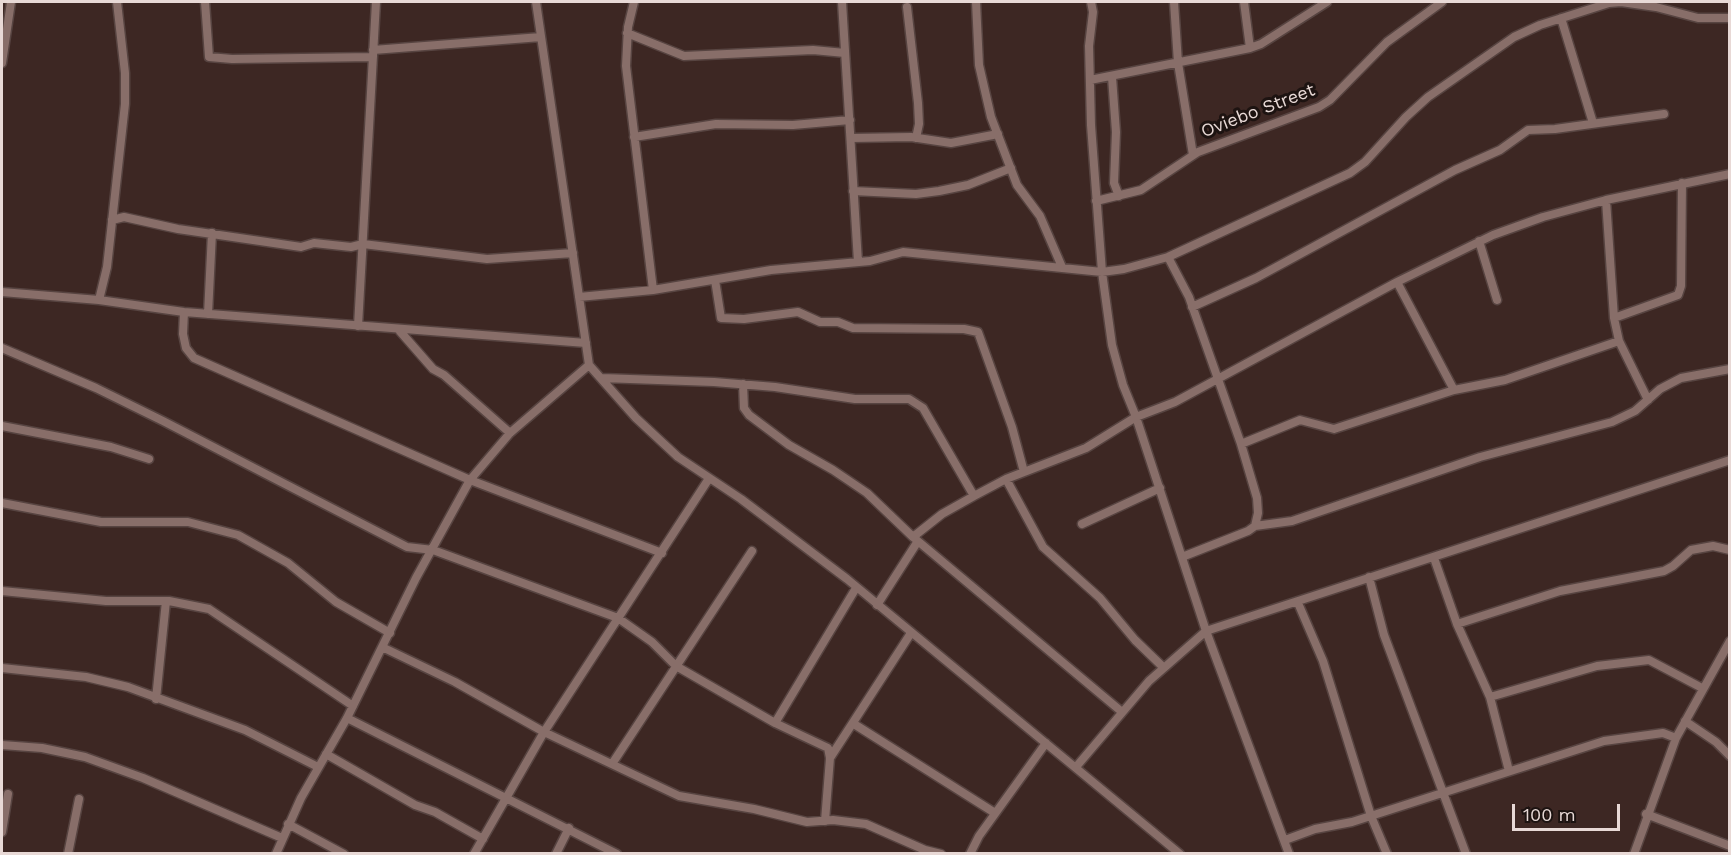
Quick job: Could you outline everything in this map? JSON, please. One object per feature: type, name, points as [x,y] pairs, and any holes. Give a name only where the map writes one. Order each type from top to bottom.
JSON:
[{"type":"street","points":[[2,63],[11,2]]},
{"type":"street","points":[[99,300],[107,267],[125,104],[125,73],[117,2]]},
{"type":"street","points":[[205,2],[209,57],[232,59],[373,53],[541,37]]},
{"type":"street","points":[[358,326],[376,2]]},
{"type":"street","points":[[536,2],[589,364],[636,418],[678,457],[708,480],[741,500],[856,588],[1180,854]]},
{"type":"street","points":[[634,2],[627,33],[626,66],[654,290]]},
{"type":"street","points":[[842,2],[858,262]]},
{"type":"street","points":[[976,2],[980,77],[998,134],[1017,185],[1040,216],[1062,267]]},
{"type":"street","points":[[1091,2],[1093,18],[1090,34],[1090,80],[1096,201],[1102,272],[1112,345],[1123,385],[1160,488],[1206,631],[1289,854]]},
{"type":"street","points":[[1174,2],[1178,63],[1193,155]]},
{"type":"street","points":[[1244,2],[1250,48]]},
{"type":"street","points":[[1090,80],[1250,48],[1261,44],[1327,2]]},
{"type":"street","name":"Oviebo Street","points":[[1096,201],[1141,190],[1193,155],[1319,107],[1330,100],[1386,42],[1442,2]]},
{"type":"street","points":[[579,297],[654,290],[751,272],[858,262],[911,252],[927,256],[1102,272],[1124,269],[1168,257],[1350,173],[1365,162],[1406,117],[1428,97],[1514,37],[1562,18],[1621,2],[1656,7],[1698,18],[1730,18]]},
{"type":"street","points":[[907,7],[918,103],[919,124],[916,138]]},
{"type":"street","points":[[1562,18],[1593,123]]},
{"type":"street","points":[[627,33],[684,56],[813,50],[846,53]]},
{"type":"street","points":[[1112,77],[1116,132],[1114,183],[1119,196]]},
{"type":"street","points":[[1192,307],[1256,278],[1455,170],[1500,150],[1528,130],[1555,129],[1664,114]]},
{"type":"street","points":[[634,137],[716,124],[794,125],[850,120]]},
{"type":"street","points":[[852,138],[916,138],[951,143],[998,134]]},
{"type":"street","points":[[853,191],[916,194],[939,191],[969,185],[1011,168]]},
{"type":"street","points":[[877,605],[916,539],[942,514],[1006,479],[1086,448],[1136,417],[1175,402],[1397,282],[1479,241],[1543,217],[1606,200],[1730,174]]},
{"type":"street","points":[[1614,318],[1678,295],[1681,286],[1682,183]]},
{"type":"street","points":[[1606,200],[1614,318],[1619,341],[1648,400]]},
{"type":"street","points":[[112,220],[124,217],[301,247],[314,243],[351,247],[363,244],[477,258],[530,258],[573,253]]},
{"type":"street","points":[[208,314],[212,233]]},
{"type":"street","points":[[1479,241],[1497,300]]},
{"type":"street","points":[[1168,257],[1192,307],[1241,444],[1257,498],[1258,513],[1255,526]]},
{"type":"street","points":[[715,280],[721,318],[744,319],[798,312],[820,322],[838,322],[854,328],[964,329],[978,332],[1012,427],[1024,472]]},
{"type":"street","points":[[1397,282],[1454,390]]},
{"type":"street","points":[[2,292],[99,300],[184,312],[586,343]]},
{"type":"street","points":[[184,312],[183,334],[186,348],[194,358],[470,480],[662,553]]},
{"type":"street","points":[[398,329],[434,369],[444,375],[510,433]]},
{"type":"street","points":[[1241,444],[1300,420],[1334,429],[1454,390],[1505,380],[1619,341]]},
{"type":"street","points":[[2,348],[96,388],[407,547],[433,550],[568,597],[618,618],[652,642],[676,666],[775,723],[822,743],[828,748],[830,758],[825,821]]},
{"type":"street","points":[[276,854],[288,824],[347,718],[416,578],[470,480],[510,433],[589,364]]},
{"type":"street","points":[[1182,556],[1219,545],[1255,526],[1292,521],[1480,457],[1612,422],[1635,411],[1660,389],[1681,378],[1730,369]]},
{"type":"street","points":[[602,378],[743,384],[855,399],[909,399],[924,408],[974,496]]},
{"type":"street","points":[[743,384],[744,408],[749,416],[789,445],[867,493],[916,539],[1122,712]]},
{"type":"street","points":[[2,426],[111,447],[149,459]]},
{"type":"street","points":[[1076,767],[1122,712],[1164,668],[1206,631],[1298,603],[1730,460]]},
{"type":"street","points":[[1006,479],[1043,547],[1100,598],[1135,640],[1164,668]]},
{"type":"street","points":[[474,854],[544,732],[708,480]]},
{"type":"street","points":[[1082,524],[1160,488]]},
{"type":"street","points":[[2,503],[101,522],[188,522],[238,536],[288,563],[336,602],[390,633]]},
{"type":"street","points":[[1457,624],[1560,591],[1664,571],[1690,550],[1713,546],[1730,550]]},
{"type":"street","points":[[612,764],[752,551]]},
{"type":"street","points":[[1434,558],[1457,624],[1490,697],[1509,771]]},
{"type":"street","points":[[1369,578],[1383,635],[1423,735],[1442,793],[1466,854]]},
{"type":"street","points":[[775,723],[856,588]]},
{"type":"street","points":[[2,591],[106,601],[190,603],[209,609],[352,706]]},
{"type":"street","points":[[156,699],[166,601]]},
{"type":"street","points":[[1298,603],[1330,681],[1371,816],[1387,854]]},
{"type":"street","points":[[830,758],[911,633]]},
{"type":"street","points":[[1634,854],[1646,814],[1676,738],[1702,688],[1730,642]]},
{"type":"street","points":[[382,647],[455,682],[544,732],[679,796],[754,809],[807,822],[866,824],[925,850],[941,854]]},
{"type":"street","points":[[1490,697],[1597,666],[1649,660],[1702,688]]},
{"type":"street","points":[[2,668],[86,677],[128,687],[245,730],[318,767]]},
{"type":"street","points":[[347,718],[507,796],[617,854]]},
{"type":"street","points":[[1685,721],[1716,742],[1730,756]]},
{"type":"street","points":[[854,724],[995,813]]},
{"type":"street","points":[[1285,840],[1315,829],[1371,816],[1604,741],[1662,733],[1676,738]]},
{"type":"street","points":[[970,854],[995,813],[1046,743]]},
{"type":"street","points":[[2,745],[42,748],[85,757],[143,778],[282,838]]},
{"type":"street","points":[[326,754],[415,805],[445,817],[483,839]]},
{"type":"street","points":[[2,832],[8,794]]},
{"type":"street","points":[[68,854],[79,799]]},
{"type":"street","points":[[1646,814],[1730,846]]},
{"type":"street","points":[[288,824],[344,854]]},
{"type":"street","points":[[556,854],[569,828]]}]
